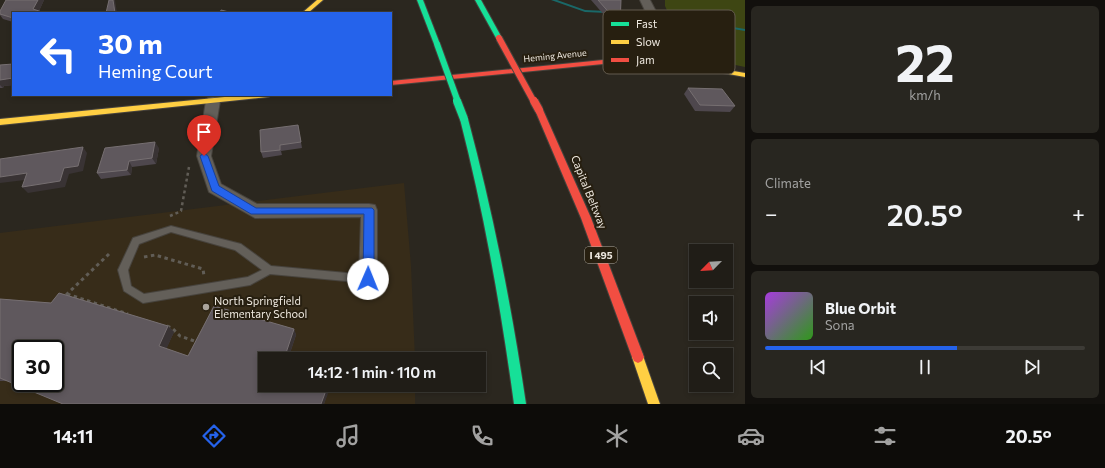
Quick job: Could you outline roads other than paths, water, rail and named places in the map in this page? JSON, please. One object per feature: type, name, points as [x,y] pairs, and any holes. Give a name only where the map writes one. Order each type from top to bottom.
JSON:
[{"type":"main road","points":[[306,12],[320,0]]},
{"type":"main road","points":[[420,0],[438,44],[464,119],[479,174],[495,250],[520,404]]},
{"type":"main road","name":"Capital Beltway","points":[[478,0],[539,110],[563,161],[634,344],[654,404]]},
{"type":"main road","name":"Heming Avenue","points":[[392,83],[603,61]]},
{"type":"main road","name":"Heming Avenue","points":[[735,73],[745,75]]},
{"type":"main road","points":[[0,122],[259,96]]},
{"type":"street","points":[[645,0],[650,10]]},
{"type":"street","points":[[212,101],[204,156],[215,188],[254,211],[369,210],[368,279]]},
{"type":"lane","points":[[269,270],[250,281],[143,299],[127,288],[123,270],[136,241],[171,229],[238,247],[269,270],[368,279]]},
{"type":"waterway","points":[[553,0],[585,11],[603,12]]},
{"type":"waterway","points":[[735,28],[745,30]]},
{"type":"place","name":"North Springfield Elementary School","points":[[206,307]]}]
